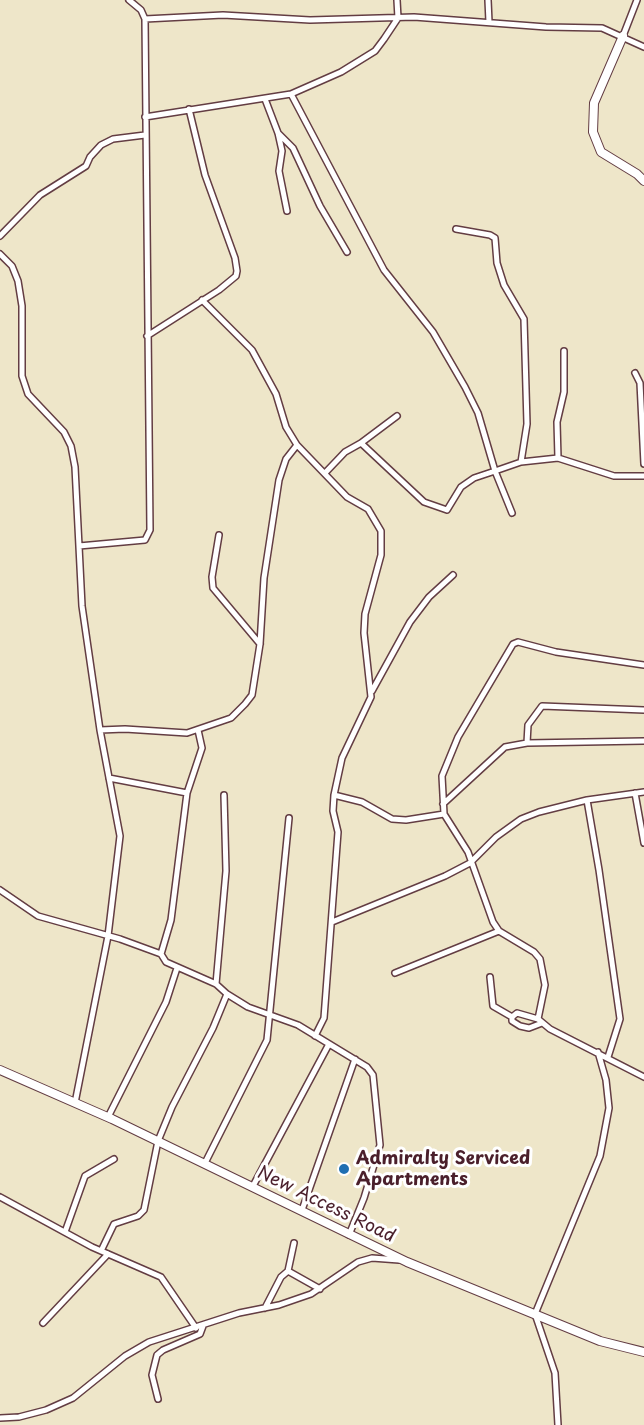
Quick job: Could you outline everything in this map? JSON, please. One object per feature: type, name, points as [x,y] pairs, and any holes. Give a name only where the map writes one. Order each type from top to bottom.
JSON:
[{"type":"main road","points":[[623,36],[594,103],[593,132],[601,152],[637,174],[644,181]]},
{"type":"main road","name":"New Access Road","points":[[0,1070],[108,1116],[407,1262],[600,1341],[644,1352]]},
{"type":"street","points":[[79,546],[145,540],[150,535],[145,19],[141,10],[129,0]]},
{"type":"street","points":[[397,0],[398,18]]},
{"type":"street","points":[[488,0],[489,21]]},
{"type":"street","points":[[623,36],[637,0]]},
{"type":"street","points":[[145,19],[223,15],[310,20],[398,18],[489,21],[546,27],[602,28],[644,47]]},
{"type":"street","points":[[145,117],[291,94],[341,72],[375,51],[398,18]]},
{"type":"street","points":[[291,94],[384,270],[433,332],[465,387],[478,413],[495,471],[512,513]]},
{"type":"street","points":[[265,99],[279,133],[282,151],[279,171],[287,211]]},
{"type":"street","points":[[147,336],[230,281],[237,271],[236,258],[205,175],[189,109]]},
{"type":"street","points":[[279,133],[299,158],[320,206],[347,252]]},
{"type":"street","points":[[0,236],[40,195],[86,166],[100,145],[113,140],[145,135]]},
{"type":"street","points":[[456,229],[495,238],[497,263],[504,285],[524,320],[528,424],[521,462]]},
{"type":"street","points":[[0,254],[12,266],[18,281],[22,306],[22,376],[28,394],[64,432],[72,446],[82,606],[100,730],[120,836],[108,936],[75,1103]]},
{"type":"street","points":[[202,300],[252,350],[276,394],[286,427],[297,445],[347,497],[368,509],[381,531],[381,555],[365,614],[364,633],[369,666],[368,685],[372,691]]},
{"type":"street","points":[[558,459],[557,422],[564,392],[564,351]]},
{"type":"street","points":[[635,373],[641,394],[644,464]]},
{"type":"street","points":[[325,473],[345,452],[398,416]]},
{"type":"street","points":[[361,443],[424,502],[438,509],[449,509],[461,487],[474,478],[521,462],[558,459],[614,476],[644,476]]},
{"type":"street","points":[[100,730],[125,729],[162,733],[198,730],[231,718],[252,695],[260,644],[264,578],[279,480],[286,459],[297,445]]},
{"type":"street","points":[[219,535],[212,577],[213,588],[260,644]]},
{"type":"street","points":[[315,1036],[324,1018],[338,832],[333,811],[334,795],[342,758],[372,691],[410,622],[429,597],[453,575]]},
{"type":"street","points":[[490,977],[493,1006],[512,1017],[512,1021],[520,1026],[529,1028],[540,1021],[545,985],[540,959],[534,952],[499,931],[493,922],[470,863],[468,852],[444,813],[442,776],[458,737],[513,644],[518,642],[556,652],[644,665]]},
{"type":"street","points":[[527,743],[528,725],[542,706],[644,710]]},
{"type":"street","points":[[160,954],[171,920],[187,793],[202,748],[198,730]]},
{"type":"street","points":[[443,804],[500,749],[527,743],[644,741]]},
{"type":"street","points":[[109,778],[187,793]]},
{"type":"street","points":[[332,922],[445,876],[470,863],[496,837],[521,819],[587,800],[644,792]]},
{"type":"street","points":[[635,793],[644,843]]},
{"type":"street","points":[[216,984],[226,871],[224,795]]},
{"type":"street","points":[[334,795],[362,802],[392,819],[406,820],[444,813]]},
{"type":"street","points":[[587,800],[600,870],[620,1019],[608,1057]]},
{"type":"street","points":[[205,1163],[267,1040],[289,818]]},
{"type":"street","points":[[0,890],[38,916],[160,954],[166,962],[177,968],[216,984],[241,1004],[298,1025],[355,1059],[373,1075],[380,1145],[364,1198],[349,1235]]},
{"type":"street","points":[[395,974],[499,931]]},
{"type":"street","points":[[108,1116],[166,1002],[177,968]]},
{"type":"street","points":[[101,1251],[114,1224],[138,1216],[144,1210],[157,1159],[158,1141],[227,994]]},
{"type":"street","points":[[512,1017],[517,1013],[540,1021],[644,1077]]},
{"type":"street","points":[[253,1186],[329,1044]]},
{"type":"street","points":[[558,1425],[555,1373],[535,1314],[600,1156],[609,1108],[607,1087],[598,1052]]},
{"type":"street","points":[[302,1210],[355,1059]]},
{"type":"street","points":[[64,1232],[75,1210],[85,1176],[114,1159]]},
{"type":"street","points":[[0,1197],[101,1251],[161,1277],[200,1327],[200,1334],[163,1350],[157,1355],[152,1375],[158,1399]]},
{"type":"street","points":[[265,1308],[281,1277],[288,1271],[294,1243]]},
{"type":"street","points":[[43,1323],[108,1254]]},
{"type":"street","points":[[0,1418],[19,1417],[46,1410],[73,1398],[125,1356],[149,1342],[311,1294],[358,1262],[372,1258],[407,1262]]},
{"type":"street","points":[[288,1271],[320,1289]]},
{"type":"place","name":"Admiralty Serviced Apartments","points":[[344,1169]]}]
